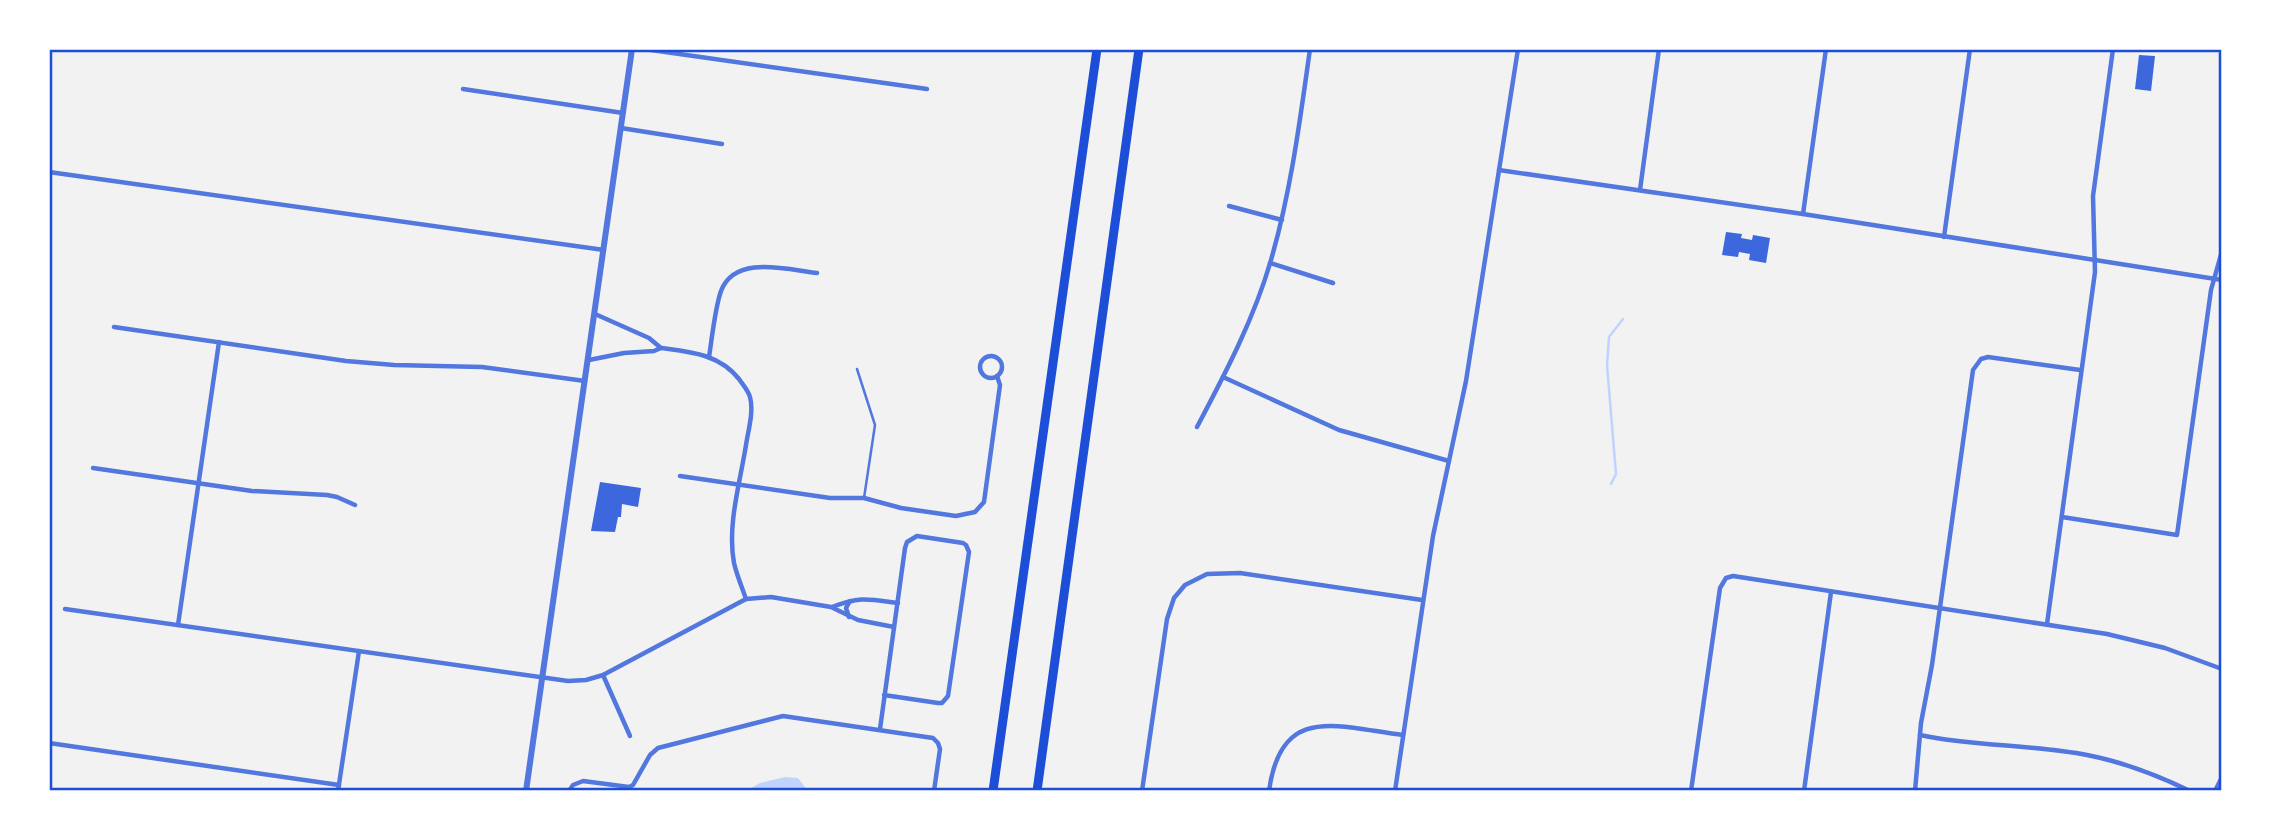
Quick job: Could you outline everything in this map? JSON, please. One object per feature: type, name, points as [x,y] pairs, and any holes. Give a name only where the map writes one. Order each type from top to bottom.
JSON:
[{"type":"highway","points":[[993,791],[1097,49]]},
{"type":"highway","points":[[1037,791],[1139,49]]},
{"type":"street","points":[[526,791],[632,49]]},
{"type":"street","points":[[645,49],[927,89]]},
{"type":"street","points":[[1197,427],[1248,322],[1270,263],[1291,180],[1310,49]]},
{"type":"street","points":[[1395,791],[1422,600],[1466,381],[1518,49]]},
{"type":"street","points":[[1640,190],[1659,49]]},
{"type":"street","points":[[1804,214],[1826,49]]},
{"type":"street","points":[[1944,237],[1970,49]]},
{"type":"street","points":[[2047,625],[2095,260],[2092,196],[2113,49]]},
{"type":"street","points":[[463,89],[623,113]]},
{"type":"street","points":[[621,128],[722,144]]},
{"type":"street","points":[[1499,170],[1804,214],[2222,280]]},
{"type":"street","points":[[49,172],[604,250]]},
{"type":"street","points":[[1229,206],[1282,220]]},
{"type":"street","points":[[2062,517],[2177,535],[2211,290],[2222,251]]},
{"type":"street","points":[[1270,263],[1333,283]]},
{"type":"street","points":[[709,357],[721,290],[735,274],[767,267],[817,273]]},
{"type":"street","points":[[595,314],[649,338],[661,348]]},
{"type":"street","points":[[114,327],[370,364],[482,367],[585,381]]},
{"type":"street","points":[[178,625],[219,342]]},
{"type":"street","points":[[589,360],[661,348],[694,352],[723,364],[746,389],[751,400],[751,410],[733,545],[737,576],[746,599]]},
{"type":"street","points":[[680,476],[830,498],[864,498],[901,508],[956,516],[968,515],[981,508],[984,502],[1000,385],[998,376],[1002,370],[1002,363],[997,357],[986,356],[980,365],[981,372],[990,378],[998,376]]},
{"type":"street","points":[[1914,791],[1973,370],[1981,359],[1996,357],[2080,370]]},
{"type":"street","points":[[1223,377],[1339,430],[1449,461]]},
{"type":"street","points":[[93,468],[267,493],[327,495],[355,505]]},
{"type":"street","points":[[880,729],[884,695],[905,548],[909,539],[917,536],[966,545],[969,552],[948,696],[942,703],[938,703],[884,695]]},
{"type":"street","points":[[1142,791],[1169,609],[1185,584],[1207,574],[1224,572],[1422,600]]},
{"type":"street","points":[[1691,791],[1720,588],[1726,578],[1733,576],[2107,634],[2165,648],[2222,669]]},
{"type":"street","points":[[1804,791],[1830,592]]},
{"type":"street","points":[[65,609],[577,681],[603,676],[746,599],[771,597],[831,607],[850,618],[894,626]]},
{"type":"street","points":[[831,607],[853,599],[898,603]]},
{"type":"street","points":[[850,618],[846,608],[853,599]]},
{"type":"street","points":[[49,743],[338,788],[359,651]]},
{"type":"street","points":[[603,676],[630,736]]},
{"type":"street","points":[[569,791],[573,785],[583,781],[629,787],[633,785],[650,755],[658,748],[775,718],[793,716],[936,740],[940,749],[934,791]]},
{"type":"street","points":[[1269,791],[1279,752],[1291,738],[1304,730],[1328,725],[1403,735]]},
{"type":"street","points":[[1920,735],[1981,745],[2087,755],[2128,765],[2190,791]]},
{"type":"street","points":[[2215,791],[2222,777]]},
{"type":"lane","points":[[857,369],[875,425],[864,498]]},
{"type":"water","points":[[785,777],[798,778],[808,791],[746,791],[760,783]]},
{"type":"building","points":[[2139,55],[2155,56],[2151,91],[2135,89]]},
{"type":"building","points":[[1726,232],[1742,234],[1741,238],[1752,240],[1753,235],[1770,238],[1766,263],[1749,260],[1750,254],[1739,252],[1738,257],[1722,255]]},
{"type":"building","points":[[600,482],[641,488],[638,507],[622,504],[621,517],[618,517],[615,532],[591,531]]},
{"type":"waterway","points":[[1611,484],[1616,474],[1607,365],[1609,337],[1623,319]]}]
